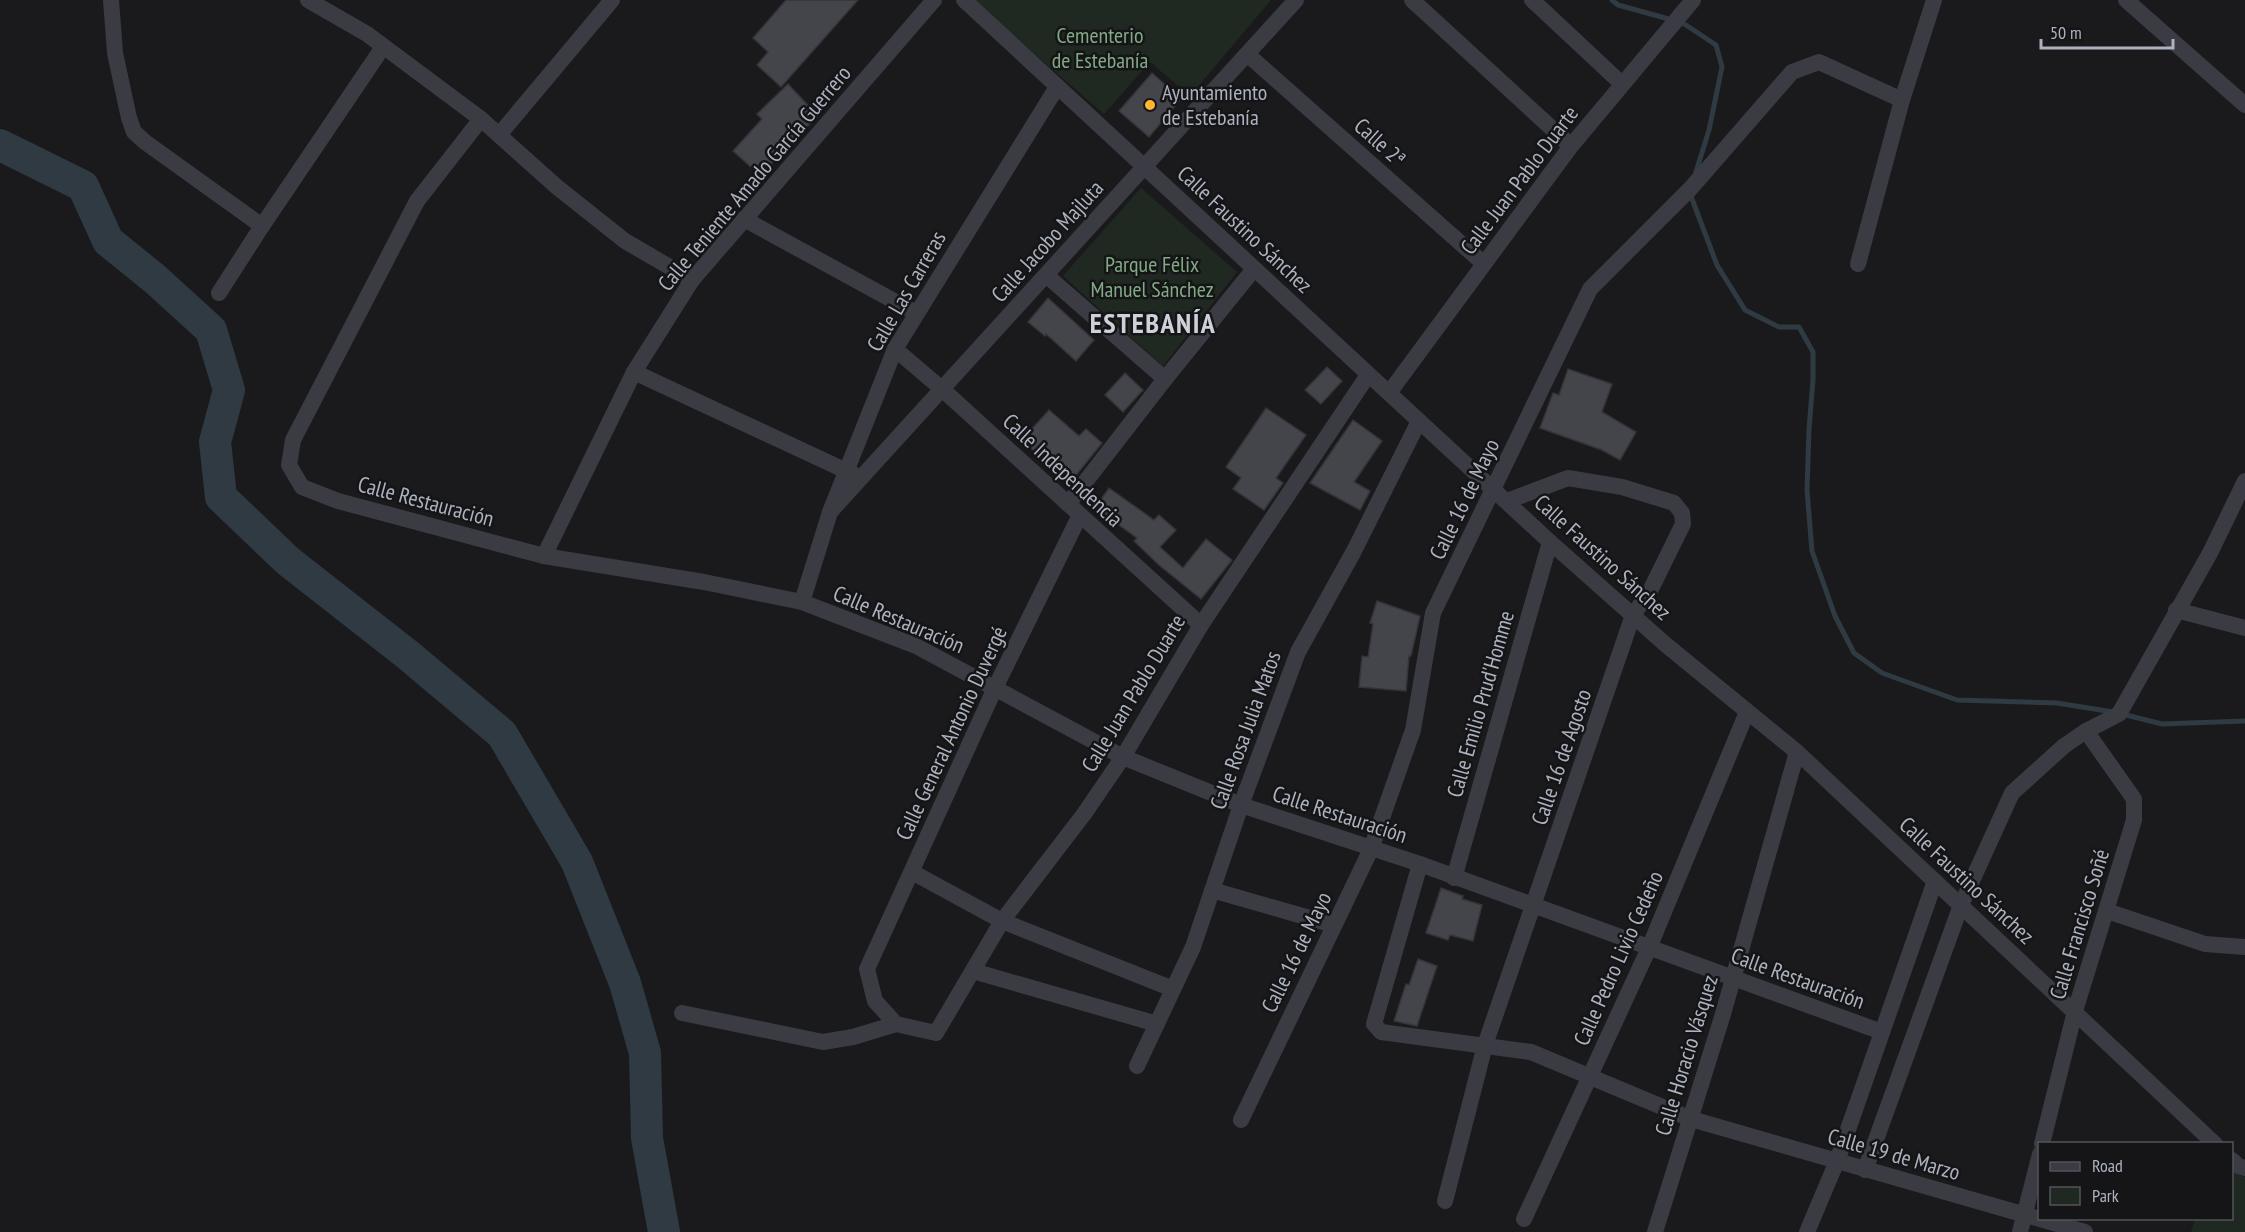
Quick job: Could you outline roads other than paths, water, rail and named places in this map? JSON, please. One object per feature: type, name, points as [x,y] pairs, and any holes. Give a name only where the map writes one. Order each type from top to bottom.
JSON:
[{"type":"street","points":[[111,0],[115,53],[134,132],[262,226]]},
{"type":"street","points":[[308,0],[367,34],[481,119],[557,187],[625,240],[692,280]]},
{"type":"street","points":[[499,135],[612,0]]},
{"type":"street","name":"Calle Teniente Amado García Guerrero","points":[[544,556],[634,372],[692,280],[934,0]]},
{"type":"street","name":"Calle Faustino Sánchez","points":[[964,0],[1550,542],[1665,645],[1797,752],[2214,1142]]},
{"type":"street","name":"Calle Jacobo Majluta","points":[[802,602],[830,512],[854,475],[942,389],[1296,0]]},
{"type":"street","points":[[1412,0],[1571,146]]},
{"type":"street","points":[[1532,0],[1623,84]]},
{"type":"street","name":"Calle Juan Pablo Duarte","points":[[1389,393],[1571,146],[1693,0]]},
{"type":"street","points":[[1858,264],[1902,100],[1934,0]]},
{"type":"street","points":[[2126,0],[2245,105]]},
{"type":"street","points":[[219,293],[383,47]]},
{"type":"street","name":"Calle 2ª","points":[[1247,54],[1483,263]]},
{"type":"street","name":"Calle 16 de Mayo","points":[[1241,1120],[1371,849],[1413,730],[1433,613],[1590,289],[1691,188],[1792,72],[1819,62],[1902,100]]},
{"type":"street","name":"Calle Las Carreras","points":[[854,475],[895,349],[1057,87]]},
{"type":"street","name":"Calle Restauración","points":[[481,119],[417,201],[293,440],[289,465],[302,487],[338,501],[544,556],[704,582],[802,602],[916,646],[1123,757],[1241,805],[1420,864],[1882,1032]]},
{"type":"street","points":[[744,219],[916,313]]},
{"type":"street","name":"Calle General Antonio Duvergé","points":[[896,1024],[875,1001],[867,969],[1074,510],[1165,379],[1254,269]]},
{"type":"street","points":[[1046,275],[1165,379]]},
{"type":"street","name":"Calle Independencia","points":[[895,349],[1201,625]]},
{"type":"street","points":[[634,372],[854,475]]},
{"type":"street","name":"Calle Juan Pablo Duarte","points":[[896,1024],[936,1034],[1002,921],[1084,814],[1123,757],[1201,625],[1368,375]]},
{"type":"street","name":"Calle Rosa Julia Matos","points":[[1137,1066],[1193,947],[1241,805],[1298,652],[1354,551],[1419,421]]},
{"type":"street","name":"Calle 16 de Agosto","points":[[1445,1201],[1485,1045],[1634,615],[1650,591],[1683,524],[1682,513],[1674,503],[1622,487],[1568,478],[1507,501]]},
{"type":"street","points":[[1865,1170],[1961,905],[2012,793],[2064,746],[2086,731],[2120,714],[2176,610],[2210,554],[2245,482]]},
{"type":"street","name":"Calle Emilio Prud'Homme","points":[[1454,878],[1550,542]]},
{"type":"street","points":[[2176,610],[2245,628]]},
{"type":"street","name":"Calle Pedro Livio Cedeño","points":[[1524,1220],[1649,948],[1747,712]]},
{"type":"street","name":"Calle Francisco Soñé","points":[[2042,1142],[2075,1011],[2134,820],[2134,799],[2086,731]]},
{"type":"street","name":"Calle Horacio Vásquez","points":[[1655,1232],[1733,978],[1797,752]]},
{"type":"street","name":"Calle 19 de Marzo","points":[[1420,864],[1374,1024],[1381,1032],[1531,1052],[1691,1119],[2038,1219]]},
{"type":"street","points":[[912,872],[1002,921],[1173,989]]},
{"type":"street","points":[[1807,1232],[1837,1161],[1935,881]]},
{"type":"street","points":[[1212,890],[1334,925]]},
{"type":"street","points":[[2107,911],[2205,944],[2245,947]]},
{"type":"street","points":[[973,971],[1157,1024]]},
{"type":"street","points":[[682,1013],[824,1042],[853,1037],[896,1024]]},
{"type":"street","points":[[2020,1232],[2038,1162]]},
{"type":"street","name":"Calle 19 de Marzo","points":[[2042,1220],[2085,1232]]},
{"type":"waterway","points":[[1612,0],[1618,5],[1686,25],[1716,45],[1722,67],[1709,130],[1695,175]]},
{"type":"waterway","points":[[0,145],[83,186],[108,241],[155,279],[211,330],[229,390],[215,442],[221,497],[288,561],[408,655],[502,734],[577,862],[625,983],[645,1053],[647,1138],[664,1232]]},
{"type":"waterway","points":[[1691,192],[1717,265],[1745,310],[1779,327],[1799,327],[1813,352],[1807,490],[1812,551],[1835,616],[1854,653],[1882,673],[1957,700],[2057,703],[2113,712]]},
{"type":"waterway","points":[[2122,714],[2162,724],[2245,721]]},
{"type":"place","name":"Ayuntamiento de Estebanía","points":[[1150,105]]},
{"type":"district","name":"ESTEBANÍA","points":[[1153,323]]},
{"type":"park label","name":"Cementerio de Estebanía","points":[[1100,48]]},
{"type":"park label","name":"Parque Félix Manuel Sánchez","points":[[1152,276]]}]
